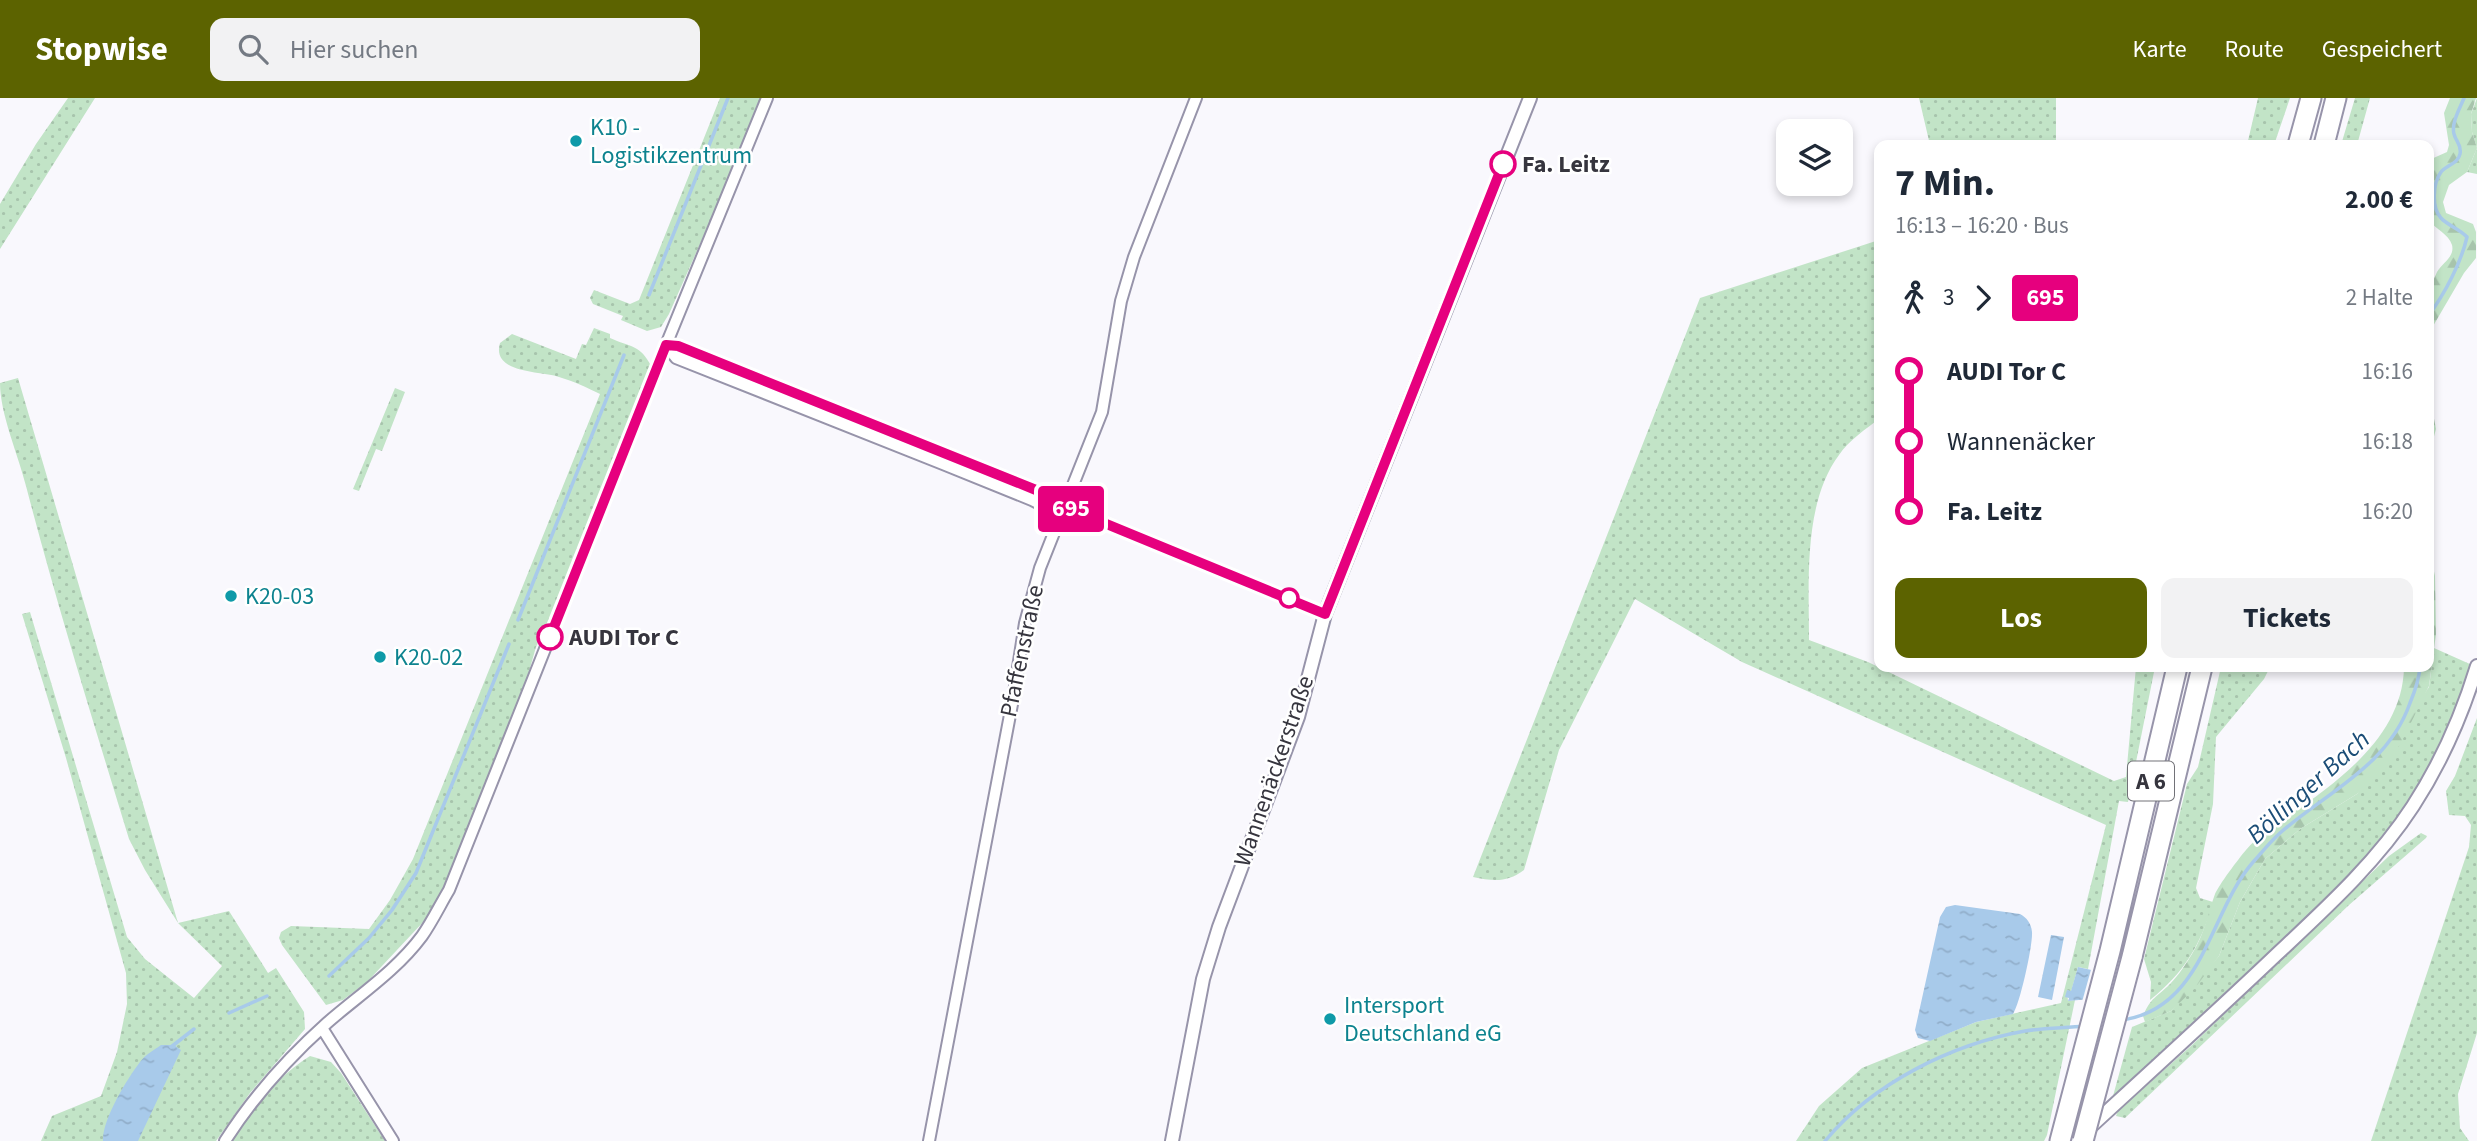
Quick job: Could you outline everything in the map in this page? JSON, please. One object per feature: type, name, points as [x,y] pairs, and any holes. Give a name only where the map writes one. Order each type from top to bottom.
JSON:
[{"type":"highway","points":[[2299,140],[2311,98]]},
{"type":"highway","points":[[2325,140],[2336,98]]},
{"type":"highway","name":"A 6","points":[[2060,1141],[2110,951],[2176,672]]},
{"type":"highway","name":"A 6","points":[[2083,1141],[2132,957],[2201,672]]},
{"type":"street","points":[[225,1141],[275,1073],[322,1028],[401,960],[421,936],[449,890],[767,98]]},
{"type":"street","name":"Pfaffenstraße","points":[[929,1141],[1025,623],[1040,568],[1102,412],[1121,301],[1134,257],[1196,98]]},
{"type":"street","name":"Wannenäckerstraße","points":[[1172,1141],[1203,979],[1219,927],[1298,717],[1325,614],[1530,98]]},
{"type":"street","points":[[666,345],[676,358],[826,412],[945,459],[1036,490],[1065,507],[1325,614]]},
{"type":"street","points":[[945,459],[1032,500],[1065,507]]},
{"type":"street","points":[[2075,1141],[2315,919],[2370,862],[2413,806],[2437,765],[2458,719],[2477,666]]},
{"type":"street","points":[[322,1028],[393,1141]]},
{"type":"green space","points":[[68,98],[95,98],[0,249],[0,204]]},
{"type":"green space","points":[[720,98],[760,98],[669,314],[661,327],[647,331],[621,320],[623,316],[593,304],[590,298],[594,290],[630,304],[639,300]]},
{"type":"green space","points":[[1919,98],[2056,98],[2056,140],[1929,140]]},
{"type":"green space","points":[[2258,98],[2290,98],[2276,140],[2248,140]]},
{"type":"green space","points":[[2355,98],[2370,98],[2358,140],[2342,140]]},
{"type":"green space","points":[[2450,98],[2476,98],[2471,114],[2472,132],[2477,148],[2467,172],[2449,185],[2443,202],[2446,213],[2473,224],[2476,232],[2476,258],[2464,273],[2434,324],[2434,280],[2452,249],[2448,238],[2434,225],[2434,158],[2447,152],[2449,145],[2444,113]]},
{"type":"green space","points":[[2477,98],[2477,148],[2472,132],[2471,114]]},
{"type":"green space","points":[[2477,148],[2477,174],[2467,172]]},
{"type":"green space","points":[[1874,242],[1874,423],[1843,450],[1827,474],[1819,496],[1809,569],[1809,640],[1868,662],[1874,665],[1874,672],[1889,672],[2114,781],[2126,777],[2136,672],[2154,672],[2128,802],[2119,801],[2088,969],[2078,967],[2071,992],[2067,990],[2068,1001],[2075,1000],[2044,1141],[1796,1141],[1819,1106],[1862,1068],[1976,1022],[2061,1003],[2106,825],[1742,662],[1635,599],[1559,750],[1524,870],[1500,880],[1473,877],[1700,298]]},
{"type":"green space","points":[[594,328],[639,350],[651,366],[560,599],[536,647],[524,689],[446,886],[426,919],[367,982],[343,1000],[326,1005],[282,945],[279,938],[281,932],[291,926],[369,929],[390,900],[413,859],[600,394],[564,379],[510,366],[503,361],[499,353],[500,343],[512,334],[576,359],[582,344],[586,345]]},
{"type":"green space","points":[[18,378],[178,923],[129,839],[50,575],[3,408],[0,383]]},
{"type":"green space","points":[[395,388],[405,392],[382,451],[376,449],[359,491],[353,489]]},
{"type":"green space","points":[[2434,571],[2435,576],[2434,649]]},
{"type":"green space","points":[[30,612],[127,937],[145,959],[194,998],[222,966],[178,923],[229,911],[268,973],[276,968],[304,1012],[305,1029],[250,1093],[216,1141],[41,1141],[52,1116],[101,1096],[117,1052],[127,1004],[126,973],[66,758],[22,614]]},
{"type":"green space","points":[[2434,648],[2472,665],[2432,760],[2412,797],[2388,832],[2359,867],[2327,899],[2113,1096],[2132,1027],[2171,1011],[2219,956],[2240,902],[2265,859],[2300,829],[2357,794],[2429,687],[2431,672],[2434,672]]},
{"type":"green space","points":[[2220,672],[2268,672],[2216,737],[2213,804],[2196,888],[2200,898],[2213,902],[2203,932],[2182,968],[2150,1000],[2151,982],[2144,959],[2187,784],[2198,767]]},
{"type":"green space","points":[[2403,672],[2431,672],[2429,686],[2400,745],[2357,794],[2300,829],[2265,859],[2240,902],[2219,956],[2195,988],[2171,1011],[2145,1022],[2143,1016],[2149,1005],[2176,977],[2192,954],[2203,932],[2217,890],[2229,872],[2256,840],[2330,786],[2366,753],[2393,713],[2401,691]]},
{"type":"green space","points":[[2477,718],[2477,1033],[2458,1094],[2460,1128],[2469,1141],[2371,1141],[2469,847],[2471,825],[2465,816],[2449,815],[2446,791],[2455,776]]},
{"type":"green space","points":[[2421,833],[2427,836],[2426,838],[2349,905],[2125,1118],[2116,1116],[2118,1111],[2191,1046],[2389,856]]},
{"type":"green space","points":[[310,1056],[331,1062],[341,1073],[385,1141],[231,1141],[266,1094]]},
{"type":"water","points":[[1955,905],[2020,914],[2025,917],[2032,932],[2028,961],[2013,1014],[1976,1022],[1930,1041],[1918,1038],[1915,1030],[1940,917],[1946,907]]},
{"type":"water","points":[[2051,935],[2064,937],[2052,1000],[2038,997]]},
{"type":"water","points":[[2078,967],[2118,976],[2112,997],[2068,1001],[2069,998],[2065,997],[2067,990],[2071,991]]},
{"type":"water","points":[[161,1045],[174,1045],[181,1050],[138,1141],[103,1141],[111,1111],[122,1089],[142,1059]]},
{"type":"pier","points":[[2092,966],[2119,973],[2112,1000],[2082,1002]]},
{"type":"waterway","points":[[649,295],[728,98]]},
{"type":"waterway","name":"Böllinger Bach","points":[[2434,195],[2441,172],[2457,160],[2460,154],[2453,130],[2464,98]]},
{"type":"waterway","name":"Böllinger Bach","points":[[2434,195],[2441,218],[2467,237],[2452,278],[2434,308]]},
{"type":"waterway","points":[[518,620],[624,355]]},
{"type":"waterway","points":[[329,976],[369,938],[392,910],[416,873],[509,644]]},
{"type":"waterway","name":"Böllinger Bach","points":[[2123,1020],[2150,1011],[2172,997],[2189,977],[2226,905],[2254,861],[2280,833],[2354,776],[2387,744],[2410,703],[2419,672]]},
{"type":"waterway","points":[[229,1013],[267,996]]},
{"type":"waterway","name":"Böllinger Bach","points":[[1825,1141],[1866,1101],[1890,1084],[1942,1056],[1997,1037],[2025,1031],[2085,1026]]},
{"type":"waterway","points":[[171,1047],[194,1029]]},
{"type":"bus line","name":"695","points":[[550,637],[666,345],[678,346],[1036,490],[1068,499],[1065,507],[1325,614],[1503,164]]},
{"type":"place","name":"K10 - Logistikzentrum","points":[[576,141]]},
{"type":"place","name":"Fa. Leitz","points":[[1503,164]]},
{"type":"place","name":"K20-03","points":[[231,596]]},
{"type":"place","name":"AUDI Tor C","points":[[550,637]]},
{"type":"place","name":"K20-02","points":[[380,657]]},
{"type":"place","name":"Intersport Deutschland eG","points":[[1330,1019]]}]
